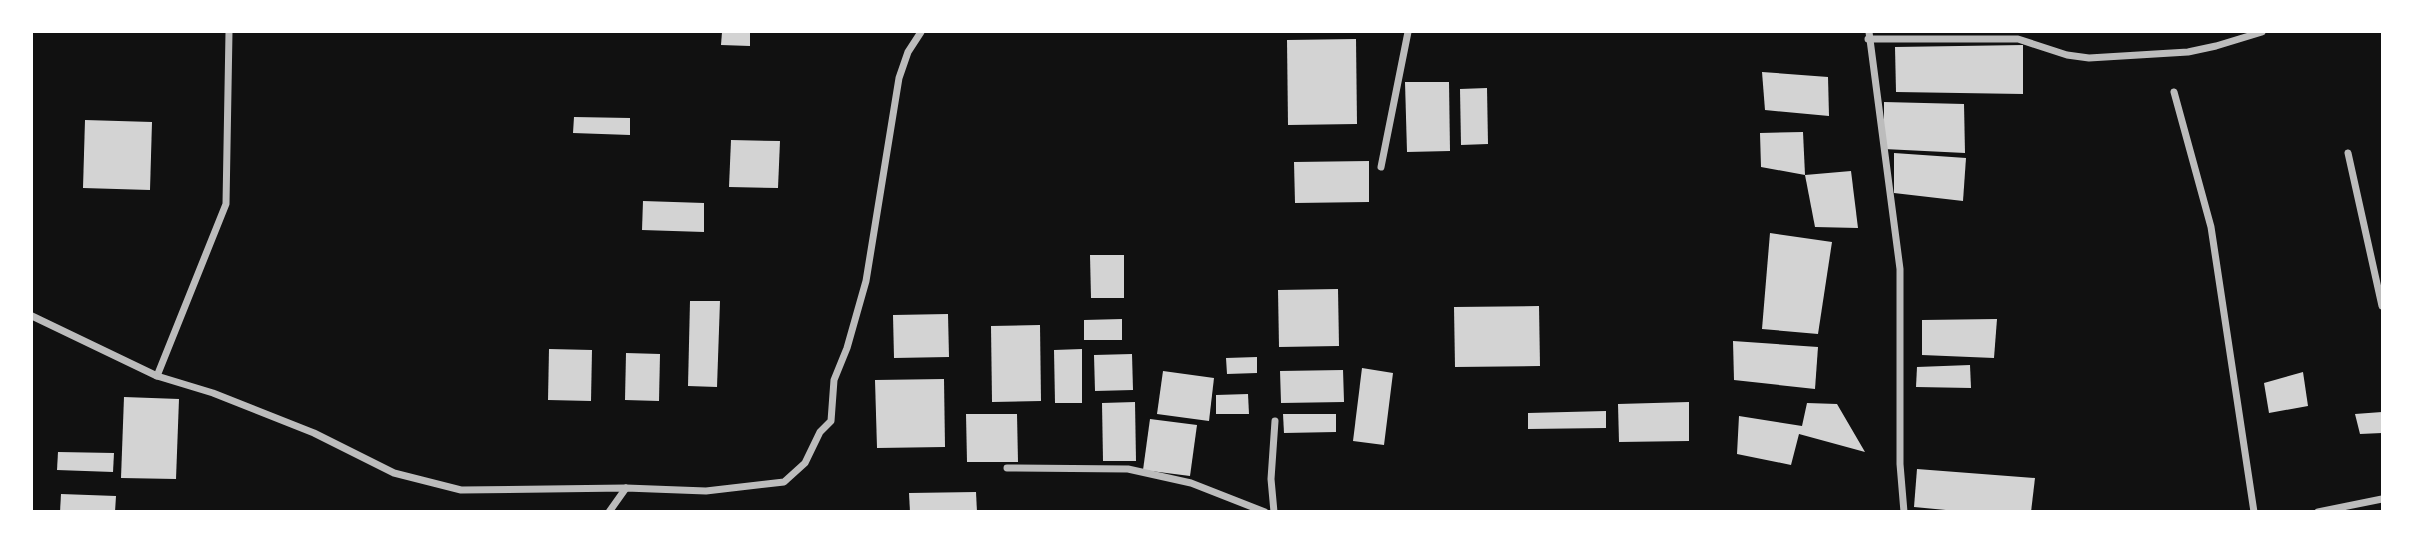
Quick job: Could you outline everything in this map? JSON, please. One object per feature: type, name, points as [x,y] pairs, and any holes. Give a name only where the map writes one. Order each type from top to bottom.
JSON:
[{"type":"street","points":[[157,376],[226,204],[229,32]]},
{"type":"street","points":[[32,316],[157,376],[213,393],[314,433],[394,473],[461,490],[626,488],[706,491],[784,482],[805,463],[820,432],[831,421],[834,380],[847,348],[866,281],[899,78],[908,52],[920,32]]},
{"type":"street","points":[[1381,167],[1408,32]]},
{"type":"street","points":[[1903,512],[1900,464],[1900,269],[1868,35],[2018,38],[2067,55],[2089,58],[2188,52],[2262,32]]},
{"type":"street","points":[[2174,92],[2211,227],[2254,512]]},
{"type":"street","points":[[2348,153],[2382,306]]},
{"type":"street","points":[[1273,512],[1271,479],[1275,421]]},
{"type":"street","points":[[1007,468],[1128,469],[1191,482],[1265,512]]},
{"type":"street","points":[[609,512],[626,488]]},
{"type":"street","points":[[2318,512],[2382,499]]},
{"type":"building","points":[[722,32],[750,32],[750,46],[721,45]]},
{"type":"building","points":[[1356,39],[1357,124],[1288,125],[1287,40]]},
{"type":"building","points":[[2023,45],[2023,94],[1896,92],[1895,47]]},
{"type":"building","points":[[1762,72],[1828,77],[1829,116],[1765,110]]},
{"type":"building","points":[[1405,82],[1449,82],[1450,151],[1407,152]]},
{"type":"building","points":[[1487,88],[1488,144],[1461,145],[1460,89]]},
{"type":"building","points":[[1884,102],[1964,104],[1965,153],[1884,149]]},
{"type":"building","points":[[574,117],[630,118],[630,135],[573,133]]},
{"type":"building","points":[[85,120],[152,122],[150,190],[83,188]]},
{"type":"building","points":[[1803,132],[1805,175],[1761,167],[1760,133]]},
{"type":"building","points":[[731,140],[780,141],[778,188],[729,187]]},
{"type":"building","points":[[1894,153],[1966,158],[1963,201],[1894,193]]},
{"type":"building","points":[[1369,161],[1369,202],[1295,203],[1294,162]]},
{"type":"building","points":[[1851,171],[1858,228],[1815,227],[1805,175]]},
{"type":"building","points":[[643,201],[704,203],[704,232],[642,230]]},
{"type":"building","points":[[1770,233],[1832,242],[1818,334],[1762,329]]},
{"type":"building","points":[[1090,255],[1124,255],[1124,298],[1091,298]]},
{"type":"building","points":[[1338,289],[1339,346],[1279,347],[1278,290]]},
{"type":"building","points":[[690,301],[720,301],[717,387],[688,386]]},
{"type":"building","points":[[1539,306],[1540,366],[1455,367],[1454,307]]},
{"type":"building","points":[[948,314],[949,357],[894,358],[893,315]]},
{"type":"building","points":[[1122,319],[1122,340],[1084,340],[1084,320]]},
{"type":"building","points":[[1997,319],[1994,358],[1922,355],[1922,320]]},
{"type":"building","points":[[1040,325],[1041,401],[992,402],[991,326]]},
{"type":"building","points":[[1733,341],[1818,347],[1815,389],[1734,380]]},
{"type":"building","points":[[549,349],[592,350],[591,401],[548,400]]},
{"type":"building","points":[[1082,349],[1082,403],[1055,403],[1054,350]]},
{"type":"building","points":[[626,353],[660,354],[659,401],[625,400]]},
{"type":"building","points":[[1132,354],[1133,390],[1095,391],[1094,355]]},
{"type":"building","points":[[1257,357],[1257,373],[1227,374],[1226,358]]},
{"type":"building","points":[[1970,365],[1971,388],[1916,387],[1917,367]]},
{"type":"building","points":[[1362,368],[1393,373],[1384,445],[1353,441]]},
{"type":"building","points":[[1343,370],[1344,402],[1281,403],[1280,371]]},
{"type":"building","points":[[1163,371],[1214,378],[1209,421],[1157,414]]},
{"type":"building","points":[[2303,372],[2308,406],[2269,413],[2264,383]]},
{"type":"building","points":[[944,379],[945,447],[877,448],[875,380]]},
{"type":"building","points":[[1248,394],[1249,414],[1216,414],[1216,395]]},
{"type":"building","points":[[124,397],[179,399],[176,479],[121,478]]},
{"type":"building","points":[[1135,402],[1136,461],[1103,461],[1102,403]]},
{"type":"building","points":[[1689,402],[1689,441],[1619,442],[1618,404]]},
{"type":"building","points":[[1807,403],[1837,404],[1865,452],[1799,434],[1791,465],[1737,454],[1739,416],[1802,426]]},
{"type":"building","points":[[1606,411],[1606,428],[1528,429],[1528,413]]},
{"type":"building","points":[[2382,412],[2382,433],[2360,434],[2355,414]]},
{"type":"building","points":[[966,414],[1017,414],[1018,462],[967,462]]},
{"type":"building","points":[[1283,414],[1336,414],[1336,432],[1284,433]]},
{"type":"building","points":[[1150,419],[1197,425],[1190,476],[1143,470]]},
{"type":"building","points":[[58,452],[114,453],[113,472],[57,470]]},
{"type":"building","points":[[1917,469],[2035,478],[2031,512],[1967,512],[1914,507]]},
{"type":"building","points":[[976,492],[977,512],[910,512],[909,493]]},
{"type":"building","points":[[61,494],[116,496],[115,512],[60,512]]}]
